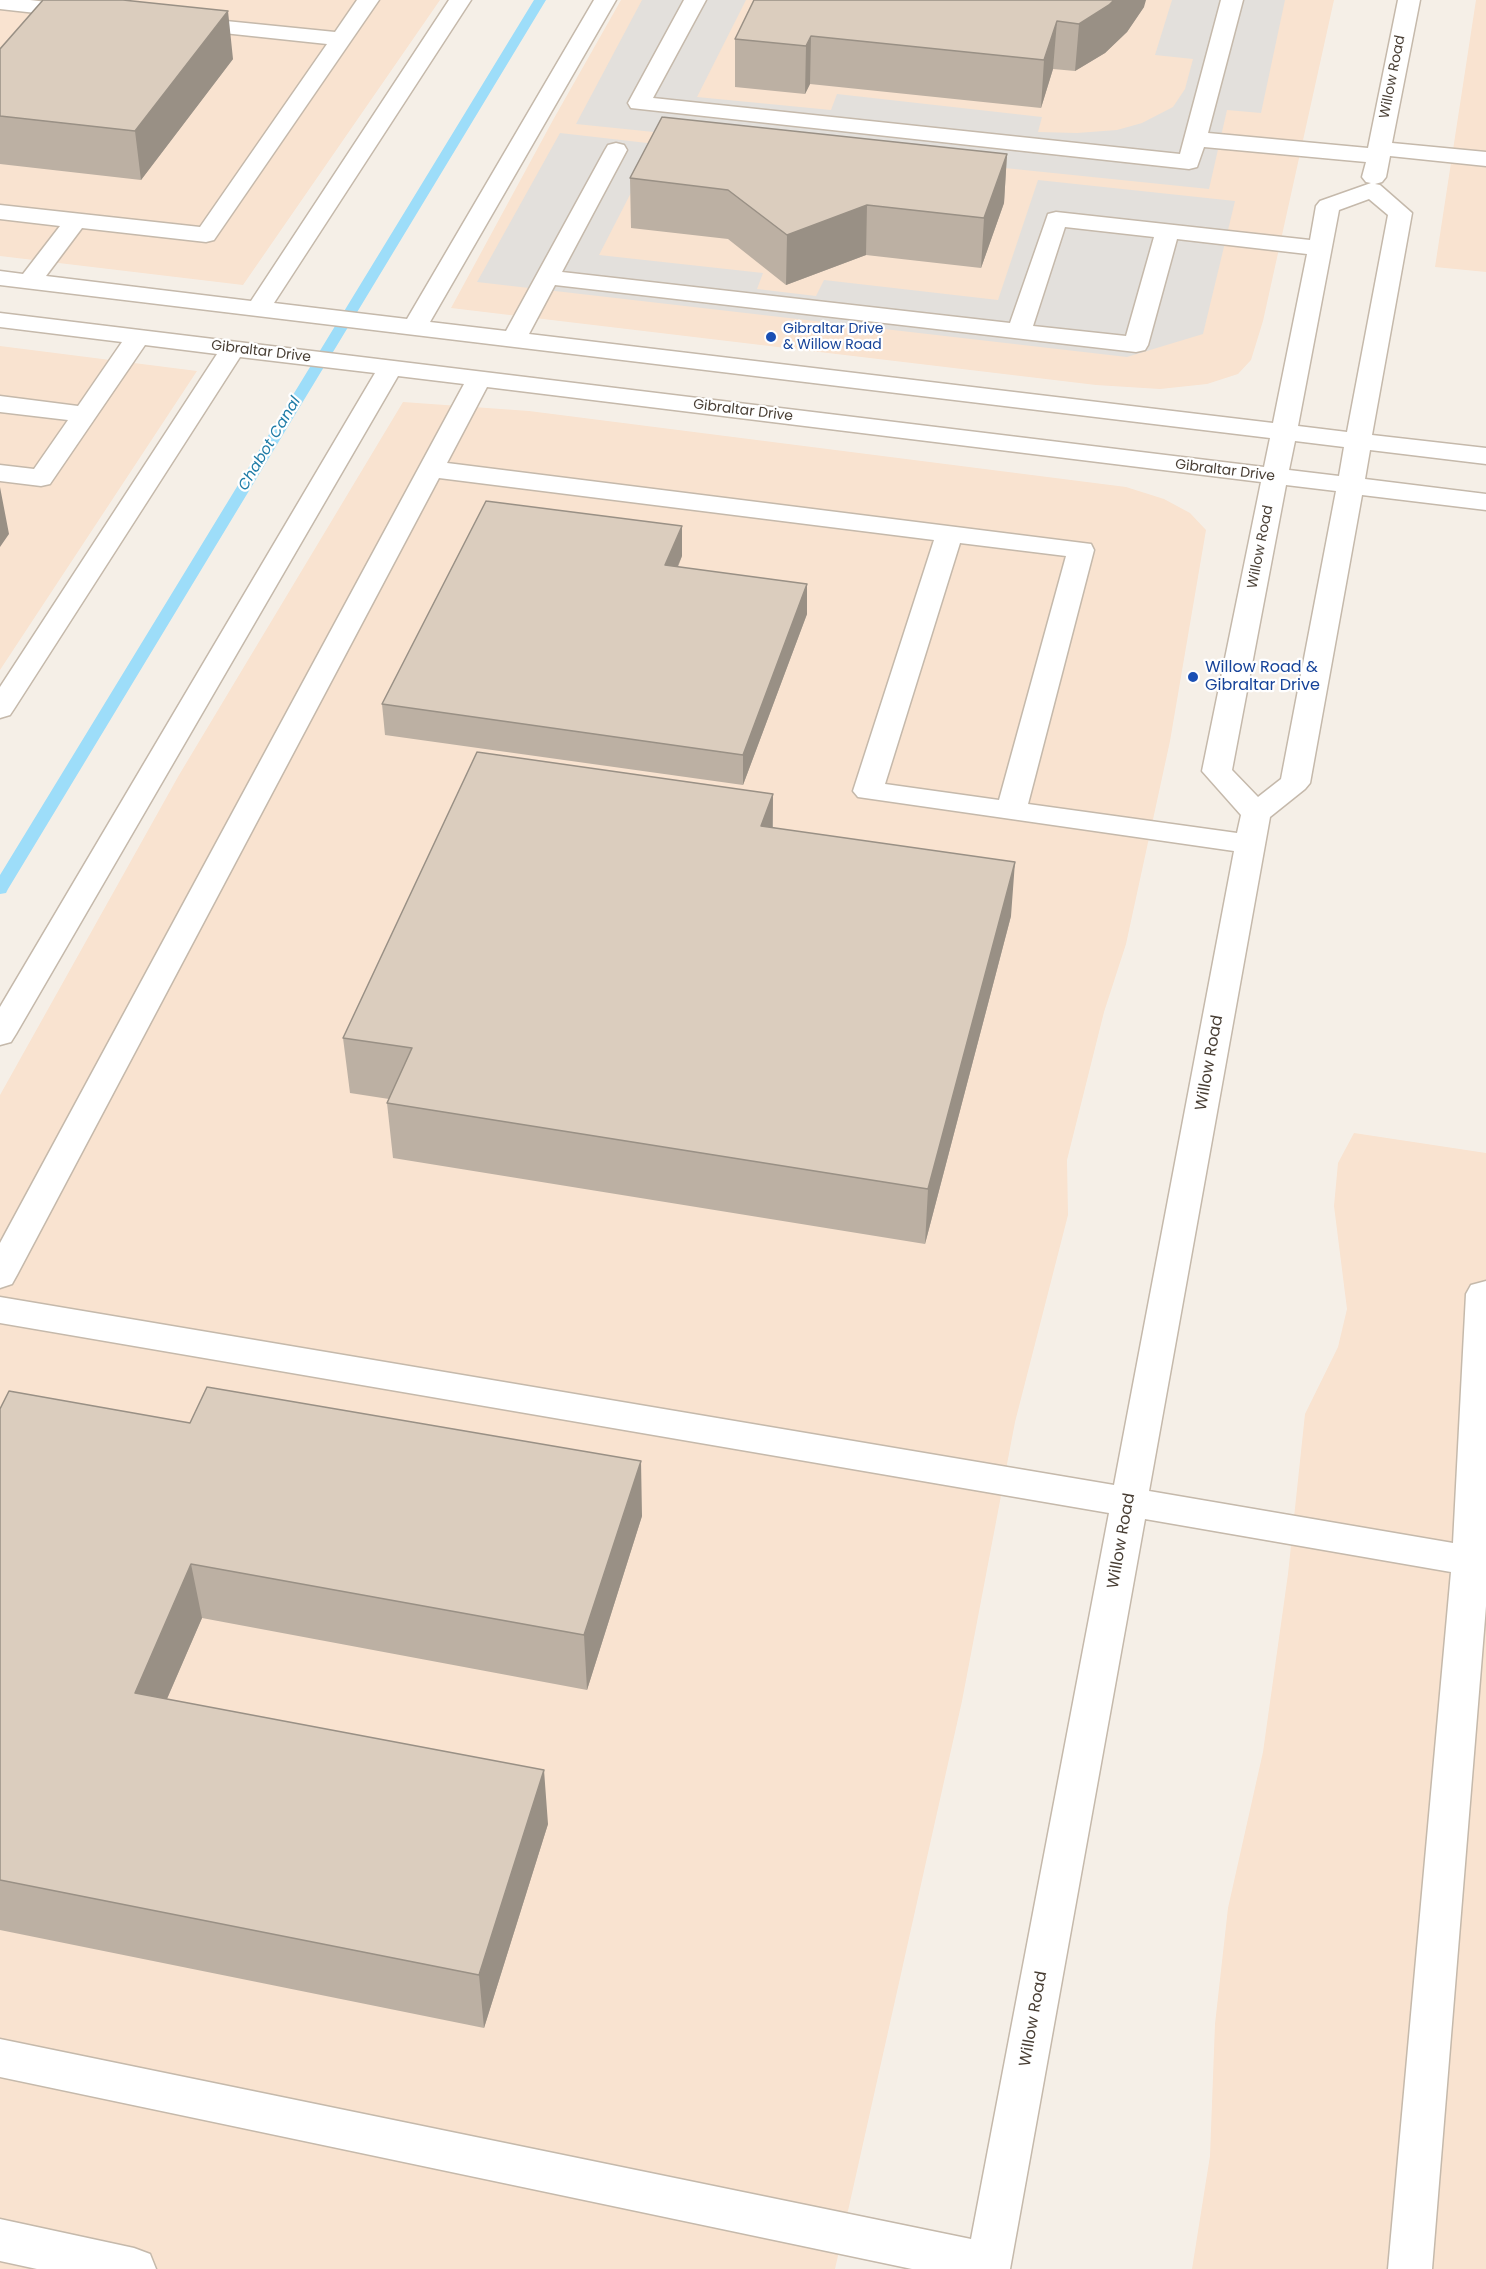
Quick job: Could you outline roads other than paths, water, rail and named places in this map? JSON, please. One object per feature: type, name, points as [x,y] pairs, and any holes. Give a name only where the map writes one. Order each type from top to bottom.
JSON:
[{"type":"street","points":[[0,212],[206,235],[368,0]]},
{"type":"street","points":[[267,310],[460,0]]},
{"type":"street","points":[[415,327],[604,0]]},
{"type":"street","points":[[695,0],[639,103],[1188,162],[1232,0]]},
{"type":"street","name":"Willow Road","points":[[988,2267],[1253,828],[1217,771],[1328,206],[1372,190],[1409,0]]},
{"type":"street","points":[[0,3],[106,15]]},
{"type":"street","points":[[165,21],[341,39]]},
{"type":"street","points":[[1195,138],[1486,159]]},
{"type":"street","points":[[514,339],[616,150]]},
{"type":"street","points":[[949,534],[868,791],[1011,811],[1253,828],[1295,783],[1400,213],[1372,190]]},
{"type":"street","points":[[1019,332],[1056,219],[1320,248]]},
{"type":"street","points":[[30,281],[76,220]]},
{"type":"street","points":[[547,277],[1136,345],[1167,231]]},
{"type":"street","points":[[0,278],[1486,456]]},
{"type":"street","name":"Gibraltar Drive","points":[[0,320],[1486,502]]},
{"type":"street","points":[[0,472],[41,478],[138,337]]},
{"type":"street","points":[[0,709],[242,349]]},
{"type":"street","points":[[0,1034],[390,369]]},
{"type":"street","points":[[0,1275],[478,379]]},
{"type":"street","points":[[0,404],[85,414]]},
{"type":"street","points":[[431,469],[1081,550],[1011,811]]},
{"type":"street","points":[[1410,2269],[1479,1562],[1483,1294],[1486,1294]]},
{"type":"street","points":[[0,1310],[1479,1562]]},
{"type":"street","points":[[0,2058],[988,2267]]},
{"type":"street","points":[[0,2240],[134,2269]]},
{"type":"waterway","name":"Chabot Canal","points":[[0,889],[540,0]]},
{"type":"place","name":"Gibraltar Drive & Willow Road","points":[[771,337]]},
{"type":"place","name":"Willow Road & Gibraltar Drive","points":[[1193,677]]}]
